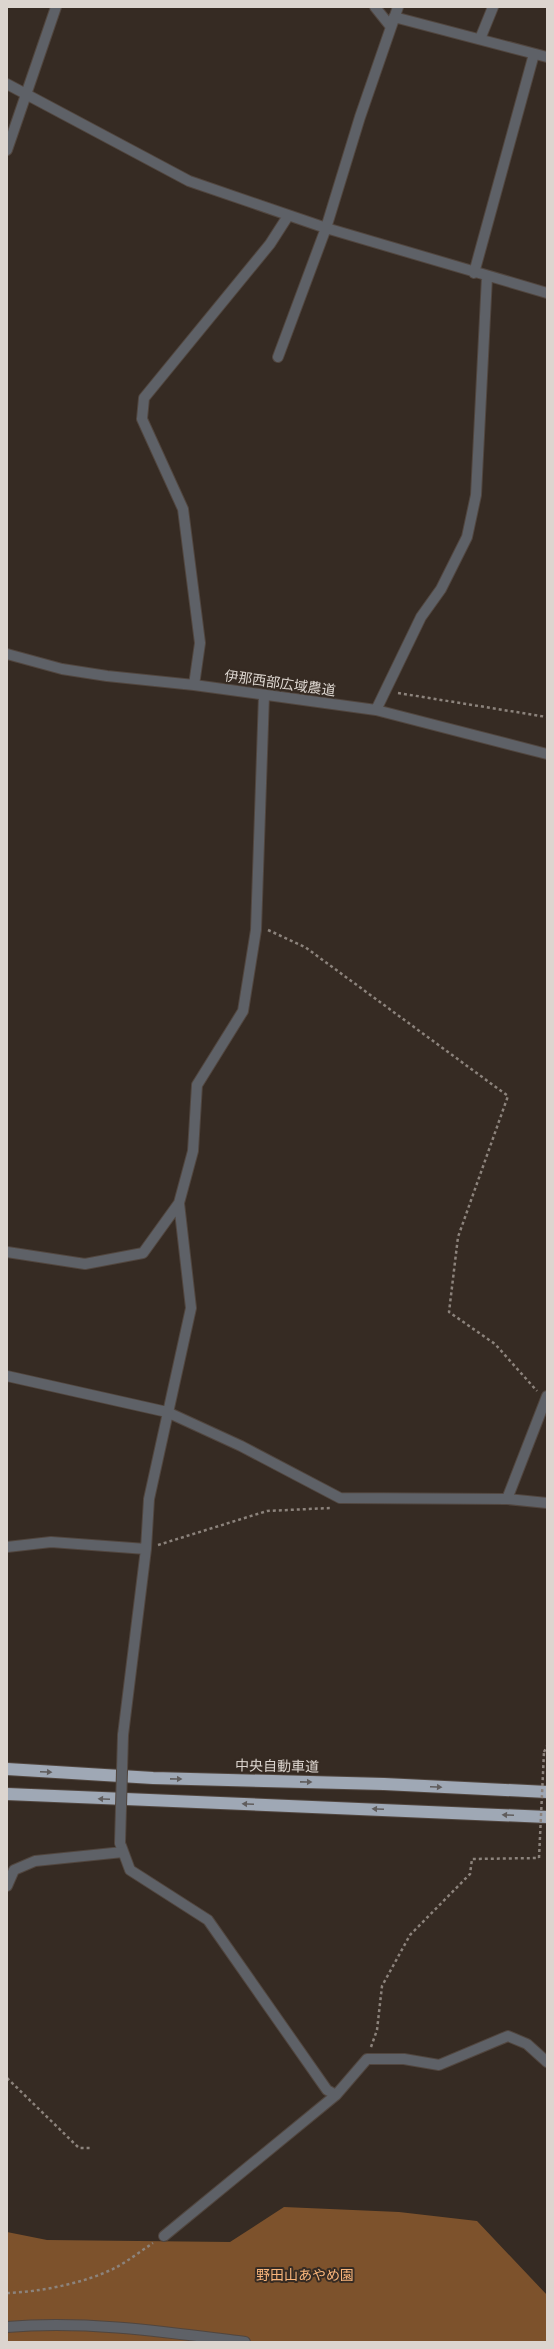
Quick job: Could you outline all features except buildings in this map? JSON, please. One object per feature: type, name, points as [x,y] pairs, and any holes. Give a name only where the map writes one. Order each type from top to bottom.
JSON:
[{"type":"highway","name":"中央自動車道","points":[[7,1769],[153,1778],[384,1784],[547,1792]]},
{"type":"highway","points":[[7,1794],[547,1817]]},
{"type":"street","points":[[7,150],[56,7]]},
{"type":"street","points":[[375,7],[391,27]]},
{"type":"street","points":[[278,357],[326,228],[398,7]]},
{"type":"street","points":[[480,40],[493,7]]},
{"type":"street","points":[[394,17],[547,57]]},
{"type":"street","points":[[474,273],[534,54]]},
{"type":"street","points":[[7,84],[189,181],[326,228],[487,277],[547,293]]},
{"type":"street","points":[[194,685],[200,643],[183,509],[142,419],[144,398],[270,244],[288,216]]},
{"type":"street","points":[[376,710],[421,617],[441,589],[467,537],[476,495],[487,277]]},
{"type":"street","name":"伊那西部広域農道","points":[[7,654],[19,659],[77,671],[264,694],[376,710],[547,754]]},
{"type":"street","points":[[7,1252],[85,1264],[143,1252],[179,1203],[193,1151],[197,1085],[243,1011],[256,925],[264,694]]},
{"type":"street","points":[[179,1203],[191,1308],[149,1499],[146,1549],[123,1735],[122,1847],[130,1870],[208,1920],[327,2090],[336,2095]]},
{"type":"street","points":[[7,1376],[167,1412],[241,1446],[340,1498],[507,1499],[547,1503]]},
{"type":"street","points":[[507,1499],[546,1398]]},
{"type":"street","points":[[7,1547],[50,1542],[146,1549]]},
{"type":"street","points":[[7,1886],[14,1870],[35,1861],[122,1847]]},
{"type":"street","points":[[164,2236],[336,2095],[367,2059],[404,2059],[439,2065],[508,2036],[527,2044],[547,2062]]},
{"type":"street","points":[[7,2327],[55,2326],[113,2328],[245,2342]]},
{"type":"path","points":[[385,691],[547,717]]},
{"type":"path","points":[[256,925],[305,947],[508,1096],[458,1236],[449,1312],[495,1344],[546,1398]]},
{"type":"path","points":[[146,1549],[267,1511],[331,1508]]},
{"type":"path","points":[[367,2059],[377,2030],[382,1986],[410,1935],[470,1874],[472,1859],[539,1858],[544,1752],[547,1746]]},
{"type":"path","points":[[7,2078],[79,2148],[92,2148]]},
{"type":"path","points":[[7,2293],[30,2292],[54,2288],[114,2268],[164,2236]]},
{"type":"green space","name":"野田山あやめ園","points":[[284,2207],[399,2212],[477,2221],[547,2295],[547,2342],[7,2342],[7,2232],[47,2240],[230,2242]]}]
